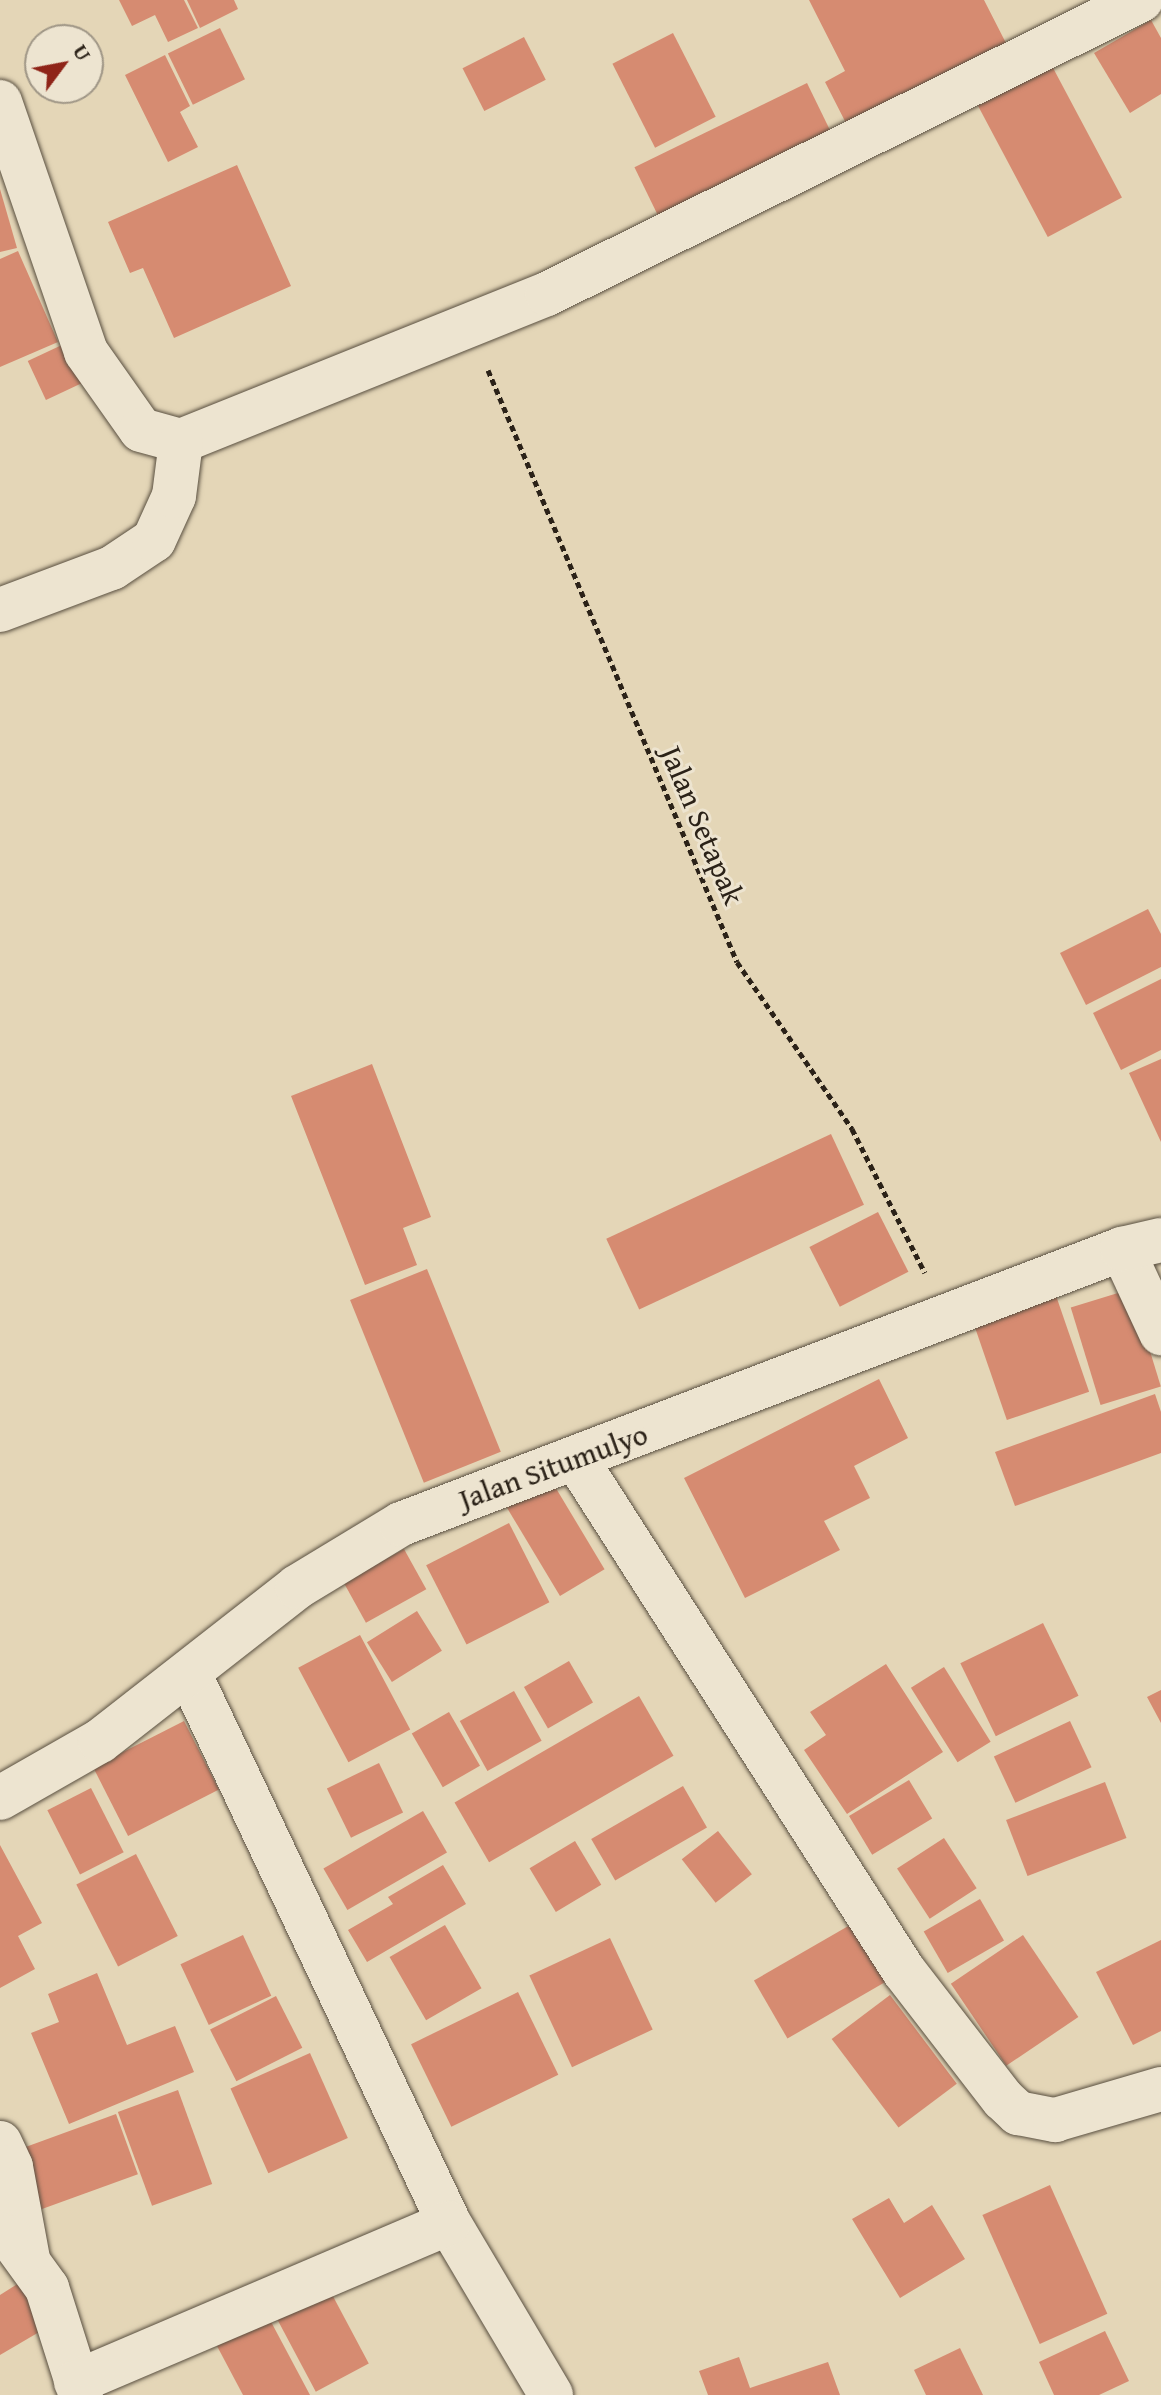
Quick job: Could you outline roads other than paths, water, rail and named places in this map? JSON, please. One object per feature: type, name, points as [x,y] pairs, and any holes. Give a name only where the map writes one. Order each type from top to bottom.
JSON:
[{"type":"street","points":[[0,102],[86,352],[141,430],[181,441],[547,294],[1141,0]]},
{"type":"street","points":[[0,610],[112,568],[154,540],[174,496],[181,441]]},
{"type":"street","points":[[1141,1245],[1161,1333]]},
{"type":"street","name":"Jalan Situmulyo","points":[[0,1798],[100,1741],[190,1675],[297,1587],[362,1543],[947,1316],[1141,1245]]},
{"type":"street","points":[[576,1459],[904,1971],[1003,2099],[1018,2113],[1055,2120],[1161,2089]]},
{"type":"street","points":[[190,1675],[449,2223],[551,2395]]},
{"type":"street","points":[[0,2143],[11,2167],[14,2246],[47,2288],[79,2388],[449,2223]]}]
